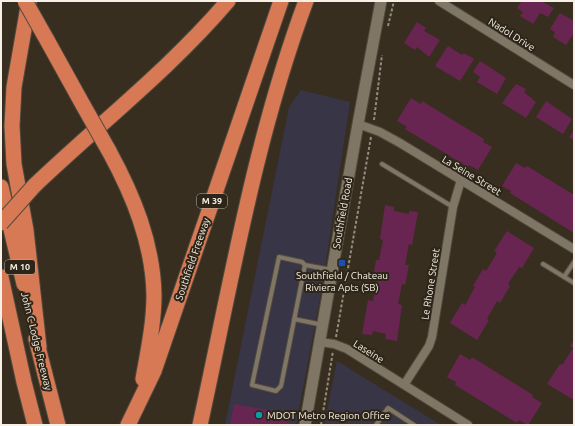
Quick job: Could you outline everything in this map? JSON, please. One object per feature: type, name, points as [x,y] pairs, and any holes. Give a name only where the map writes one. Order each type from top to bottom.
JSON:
[{"type":"highway","points":[[25,1],[109,151],[135,203],[144,231],[150,258],[154,294],[150,342],[140,399]]},
{"type":"highway","points":[[29,1],[14,87],[12,126],[14,164],[26,230],[39,347]]},
{"type":"highway","points":[[1,223],[34,186],[72,149],[165,68],[209,24],[228,1]]},
{"type":"highway","name":"Southfield Freeway","points":[[128,425],[154,371],[282,1]]},
{"type":"highway","points":[[200,425],[265,129],[287,54],[306,1]]},
{"type":"highway","name":"John C Lodge Freeway","points":[[1,188],[58,425]]},
{"type":"highway","name":"John C Lodge Freeway","points":[[1,277],[24,382],[36,425]]},
{"type":"highway","points":[[1,311],[24,382]]},
{"type":"main road","name":"Southfield Road","points":[[306,425],[332,270],[381,1]]},
{"type":"street","name":"Nadol Drive","points":[[439,1],[574,85]]},
{"type":"street","name":"La Seine Street","points":[[358,124],[380,132],[574,249]]},
{"type":"street","name":"Le Rhone Street","points":[[404,385],[429,346],[432,337],[453,207],[461,180]]},
{"type":"street","name":"Laseine","points":[[320,342],[334,344],[347,349],[468,425]]},
{"type":"lane","points":[[382,164],[453,207]]},
{"type":"lane","points":[[305,265],[279,390],[276,391],[252,385],[279,257],[302,262],[305,265],[332,270]]},
{"type":"lane","points":[[564,277],[574,262]]},
{"type":"lane","points":[[543,264],[574,283]]},
{"type":"lane","points":[[294,320],[323,325]]},
{"type":"lane","points":[[376,425],[388,408],[414,425]]},
{"type":"path","points":[[387,29],[394,1]]},
{"type":"path","points":[[374,120],[383,48]]},
{"type":"path","points":[[337,332],[371,139]]},
{"type":"path","points":[[321,425],[332,356]]},
{"type":"shaded area","points":[[301,90],[350,102],[322,288],[296,425],[225,425],[289,107]]},
{"type":"shaded area","points":[[337,361],[441,425],[324,425]]},
{"type":"building","points":[[522,1],[541,1],[554,8],[548,17],[540,13],[533,24],[520,16],[523,12],[517,8]]},
{"type":"building","points":[[560,13],[574,21],[574,33],[566,45],[553,37],[555,32],[550,29]]},
{"type":"building","points":[[417,22],[426,28],[424,31],[440,40],[429,57],[417,47],[415,50],[404,43]]},
{"type":"building","points":[[448,46],[462,55],[464,53],[474,59],[460,81],[435,66]]},
{"type":"building","points":[[480,61],[506,78],[497,94],[477,82],[480,77],[473,72]]},
{"type":"building","points":[[516,84],[526,89],[524,92],[536,102],[526,118],[502,103]]},
{"type":"building","points":[[411,98],[421,104],[422,101],[484,139],[483,142],[492,147],[478,170],[469,165],[468,167],[405,129],[407,127],[397,121]]},
{"type":"building","points":[[546,101],[572,119],[563,134],[536,117]]},
{"type":"building","points":[[574,130],[574,140],[569,137]]},
{"type":"building","points":[[516,163],[525,168],[527,166],[574,195],[574,233],[510,193],[511,191],[502,186]]},
{"type":"building","points":[[385,205],[394,207],[394,211],[409,214],[409,211],[418,212],[412,245],[409,244],[405,265],[409,265],[405,285],[402,284],[398,304],[402,305],[397,341],[385,339],[386,334],[373,331],[372,335],[362,334],[368,300],[373,301],[377,279],[373,278],[376,260],[379,260],[383,240],[380,239]]},
{"type":"building","points":[[507,231],[534,248],[522,268],[519,267],[508,284],[510,286],[500,303],[497,301],[487,319],[489,320],[477,340],[450,323],[462,303],[465,305],[475,287],[473,286],[483,269],[486,271],[497,253],[494,251]]},
{"type":"building","points":[[574,340],[574,400],[547,384],[573,348],[570,346]]},
{"type":"building","points":[[460,354],[470,360],[472,357],[533,395],[532,397],[542,403],[528,425],[518,420],[517,423],[455,385],[456,382],[447,377]]},
{"type":"building","name":"MDOT Metro Region Office","points":[[234,404],[287,413],[286,416],[290,417],[289,425],[230,425]]},
{"type":"place","name":"Southfield / Chateau Riviera Apts (SB)","points":[[342,263]]},
{"type":"place","name":"MDOT Metro Region Office","points":[[259,415]]}]
